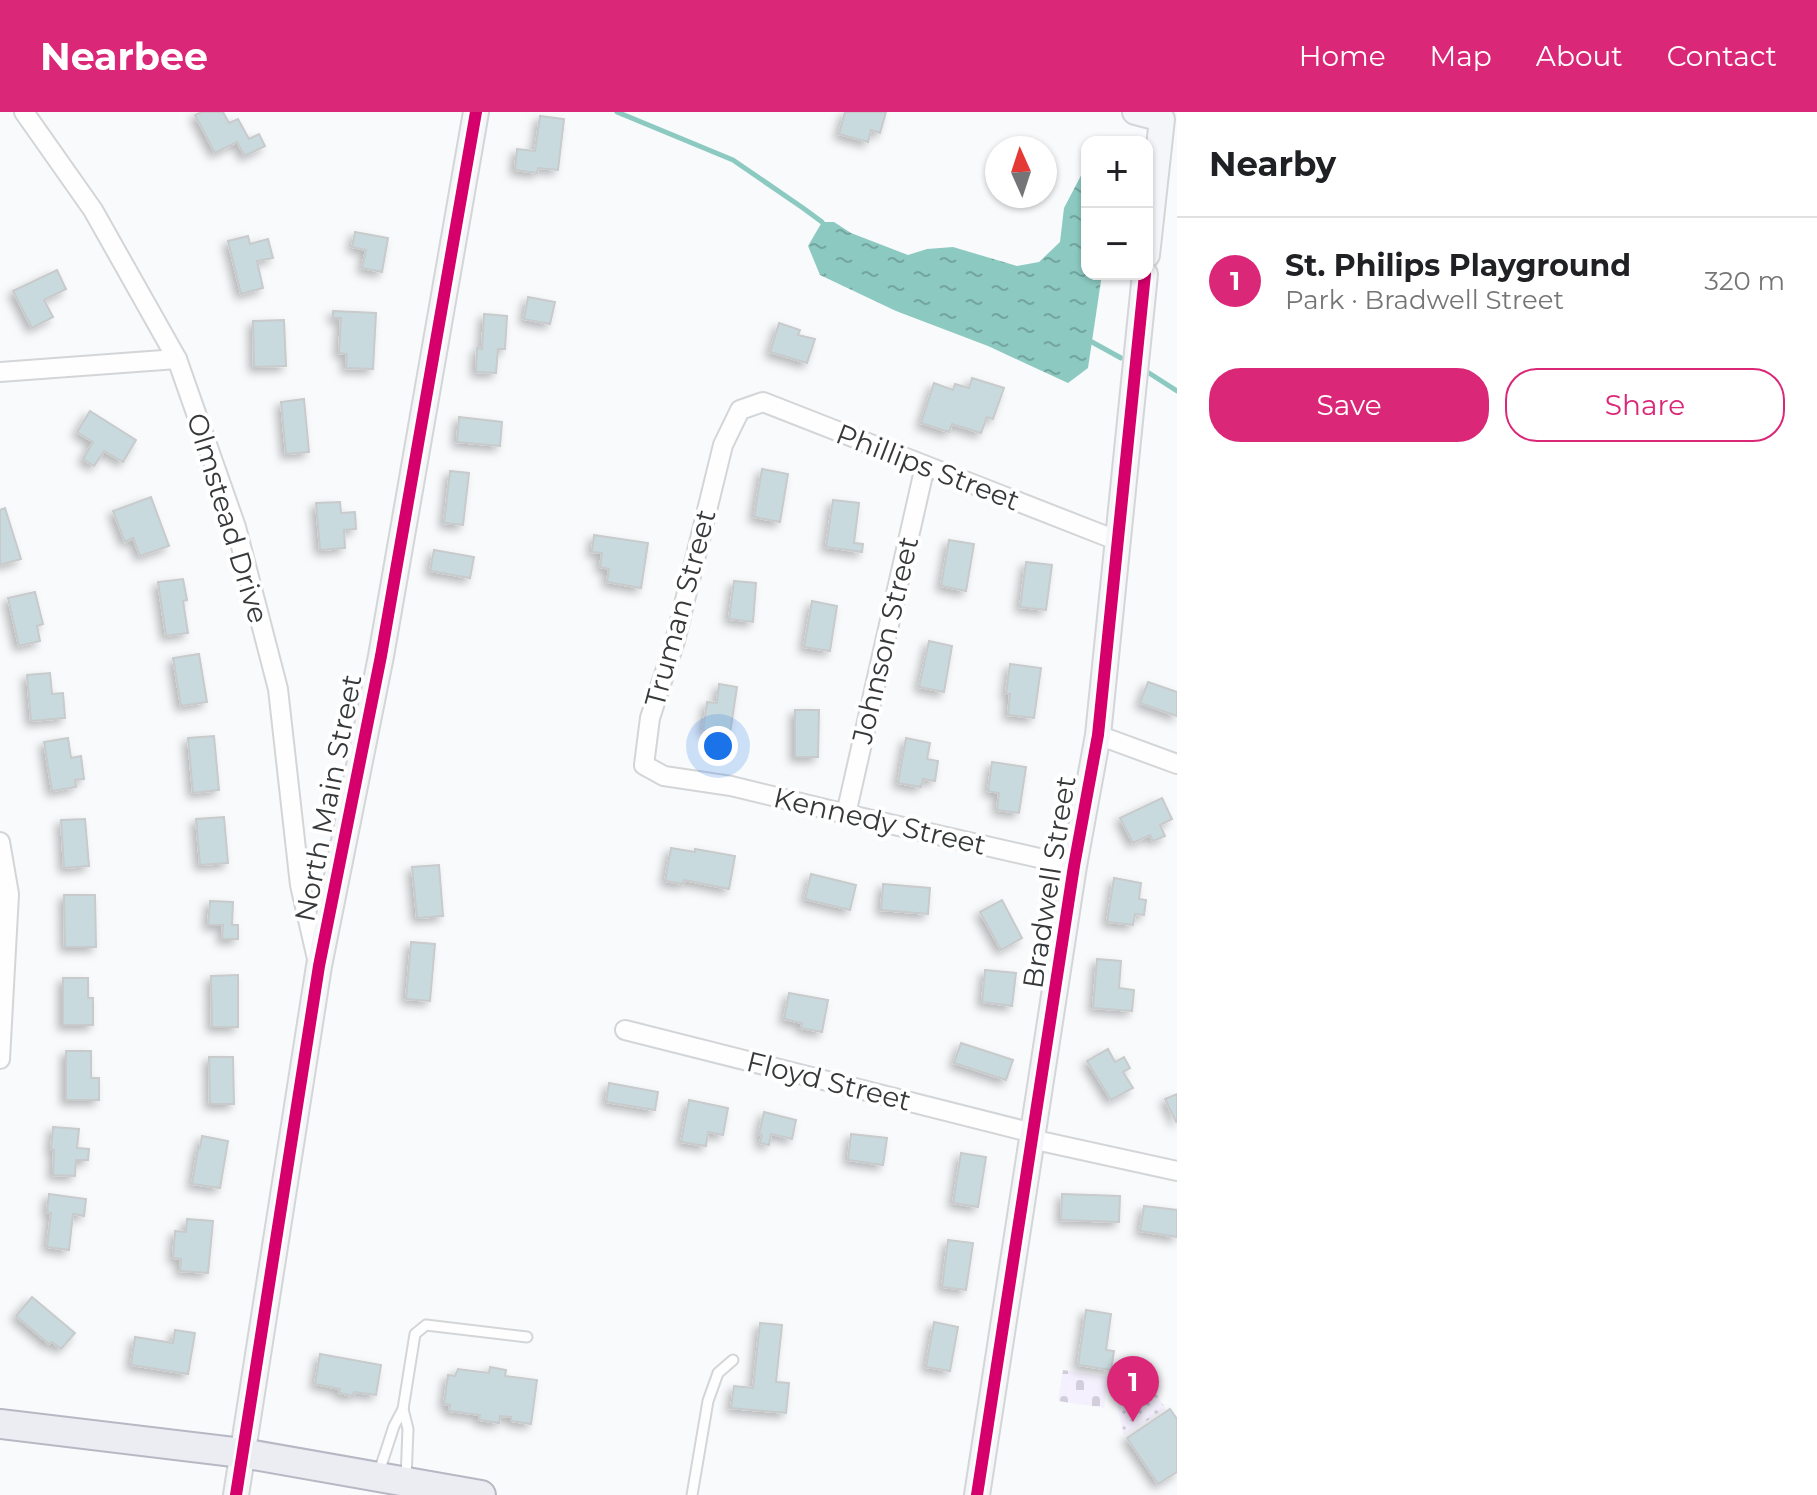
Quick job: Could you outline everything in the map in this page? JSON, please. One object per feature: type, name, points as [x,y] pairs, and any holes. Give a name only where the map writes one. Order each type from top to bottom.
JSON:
[{"type":"main road","points":[[0,1424],[242,1453],[481,1495]]},
{"type":"street","name":"Olmstead Drive","points":[[24,112],[93,210],[177,359],[236,527],[278,689],[300,885],[319,966]]},
{"type":"street","name":"North Main Street","points":[[236,1495],[319,966],[381,656],[476,112]]},
{"type":"street","points":[[1135,112],[1167,119],[1153,214]]},
{"type":"street","name":"Bradwell Street","points":[[977,1495],[1074,866],[1098,735],[1144,280]]},
{"type":"street","points":[[0,372],[177,359]]},
{"type":"street","name":"Phillips Street","points":[[740,410],[763,402],[1116,540]]},
{"type":"street","name":"Truman Street","points":[[686,780],[664,776],[644,765],[650,718],[675,641],[723,445],[740,410]]},
{"type":"street","name":"Johnson Street","points":[[846,814],[925,466]]},
{"type":"street","points":[[1098,735],[1177,764]]},
{"type":"street","name":"Kennedy Street","points":[[686,780],[731,786],[1074,866]]},
{"type":"street","points":[[0,842],[9,894],[0,1059]]},
{"type":"street","name":"Floyd Street","points":[[625,1030],[1177,1171]]},
{"type":"lane","points":[[377,1477],[403,1409],[415,1334],[426,1325],[527,1337]]},
{"type":"lane","points":[[692,1495],[708,1401],[718,1373],[733,1360]]},
{"type":"lane","points":[[403,1409],[408,1429],[406,1482]]},
{"type":"green space","points":[[1063,1370],[1109,1377],[1104,1408],[1058,1401]]},
{"type":"green space","points":[[1150,1384],[1166,1409],[1124,1435],[1117,1406]]},
{"type":"water","points":[[1081,175],[1081,280],[1101,280],[1088,368],[1068,383],[988,346],[896,311],[820,275],[808,246],[822,222],[834,222],[851,233],[908,255],[927,249],[953,247],[1017,266],[1039,262],[1060,242],[1064,208]]},
{"type":"building","points":[[223,112],[229,123],[238,119],[249,139],[259,134],[265,146],[245,156],[237,142],[215,153],[195,115]]},
{"type":"building","points":[[845,112],[886,112],[880,133],[871,130],[868,142],[839,134]]},
{"type":"building","points":[[540,116],[564,119],[558,170],[538,168],[537,173],[515,170],[517,149],[535,151]]},
{"type":"building","points":[[355,232],[388,238],[382,272],[362,268],[366,250],[352,247]]},
{"type":"building","points":[[248,236],[250,244],[268,239],[273,258],[257,261],[263,288],[241,294],[228,241]]},
{"type":"building","points":[[57,270],[66,289],[44,300],[53,317],[32,328],[13,291]]},
{"type":"building","points":[[528,297],[555,302],[550,324],[524,319]]},
{"type":"building","points":[[333,311],[376,313],[373,369],[346,368],[347,354],[339,353],[341,318],[333,318]]},
{"type":"building","points":[[484,314],[507,316],[505,349],[498,349],[496,373],[476,372],[477,348],[482,349]]},
{"type":"building","points":[[284,320],[286,366],[254,367],[253,321]]},
{"type":"building","points":[[779,323],[800,330],[798,335],[815,339],[807,363],[770,352]]},
{"type":"building","points":[[972,378],[1004,388],[993,419],[987,417],[981,433],[952,424],[949,432],[921,423],[934,383],[953,390],[955,384],[969,388]]},
{"type":"building","points":[[304,399],[309,452],[286,454],[281,402]]},
{"type":"building","points":[[90,411],[136,440],[123,462],[104,451],[94,466],[83,459],[93,442],[77,432]]},
{"type":"building","points":[[459,417],[502,422],[500,446],[457,442]]},
{"type":"building","points":[[762,469],[788,474],[780,522],[754,517]]},
{"type":"building","points":[[450,471],[469,473],[463,525],[444,523]]},
{"type":"building","points":[[151,497],[169,546],[140,556],[133,538],[125,542],[113,511]]},
{"type":"building","points":[[833,500],[859,503],[854,543],[863,544],[862,552],[826,547]]},
{"type":"building","points":[[340,502],[341,513],[355,512],[356,529],[344,530],[345,548],[320,550],[316,503]]},
{"type":"building","points":[[5,508],[21,559],[0,565],[0,510]]},
{"type":"building","points":[[594,535],[648,543],[641,588],[607,582],[609,569],[600,567],[602,553],[592,552]]},
{"type":"building","points":[[949,540],[974,544],[966,591],[941,586]]},
{"type":"building","points":[[434,550],[474,557],[470,578],[430,571]]},
{"type":"building","points":[[1026,562],[1052,565],[1046,610],[1020,607]]},
{"type":"building","points":[[183,579],[188,633],[166,636],[158,582]]},
{"type":"building","points":[[734,581],[756,583],[753,622],[729,619]]},
{"type":"building","points":[[35,592],[43,624],[37,626],[40,641],[19,646],[8,598]]},
{"type":"building","points":[[812,601],[837,606],[830,651],[804,647]]},
{"type":"building","points":[[929,641],[952,646],[944,692],[919,687]]},
{"type":"building","points":[[199,654],[207,702],[181,706],[173,658]]},
{"type":"building","points":[[1010,664],[1041,668],[1034,718],[1008,715],[1010,694],[1006,694]]},
{"type":"building","points":[[50,673],[52,694],[63,693],[65,718],[31,721],[27,675]]},
{"type":"building","points":[[1148,682],[1177,692],[1177,716],[1140,703]]},
{"type":"building","points":[[719,684],[737,687],[730,733],[703,730],[707,702],[717,703]]},
{"type":"building","points":[[795,710],[819,710],[818,757],[795,757]]},
{"type":"building","points":[[214,736],[219,790],[193,793],[188,738]]},
{"type":"building","points":[[68,738],[71,758],[81,756],[84,779],[75,780],[76,787],[52,791],[44,742]]},
{"type":"building","points":[[906,738],[930,743],[927,759],[938,761],[935,781],[923,779],[921,787],[898,783]]},
{"type":"building","points":[[992,762],[1026,767],[1019,813],[997,810],[999,793],[988,791]]},
{"type":"building","points":[[1162,798],[1172,819],[1160,825],[1165,836],[1153,841],[1150,835],[1133,843],[1120,818]]},
{"type":"building","points":[[224,817],[228,863],[200,865],[196,819]]},
{"type":"building","points":[[85,819],[89,866],[64,868],[61,820]]},
{"type":"building","points":[[671,848],[735,856],[729,889],[684,880],[683,884],[665,881]]},
{"type":"building","points":[[439,865],[443,916],[417,918],[412,867]]},
{"type":"building","points":[[811,874],[856,885],[850,910],[805,899]]},
{"type":"building","points":[[1114,878],[1141,883],[1139,899],[1146,900],[1144,915],[1135,914],[1133,925],[1107,922]]},
{"type":"building","points":[[883,884],[930,888],[928,914],[881,910]]},
{"type":"building","points":[[64,895],[95,895],[96,947],[65,947]]},
{"type":"building","points":[[1002,900],[1022,938],[1001,950],[980,912]]},
{"type":"building","points":[[210,901],[233,902],[232,925],[238,925],[238,939],[222,939],[223,925],[208,925]]},
{"type":"building","points":[[411,942],[435,944],[430,1001],[406,999]]},
{"type":"building","points":[[1097,959],[1121,961],[1119,988],[1134,990],[1132,1011],[1093,1008]]},
{"type":"building","points":[[985,970],[1016,973],[1012,1006],[982,1002]]},
{"type":"building","points":[[238,975],[238,1027],[212,1027],[211,976]]},
{"type":"building","points":[[63,978],[88,978],[88,998],[93,998],[93,1025],[63,1025]]},
{"type":"building","points":[[789,993],[828,1000],[822,1032],[801,1028],[802,1023],[784,1019]]},
{"type":"building","points":[[961,1043],[1013,1060],[1006,1080],[954,1063]]},
{"type":"building","points":[[1108,1049],[1115,1062],[1124,1057],[1130,1068],[1123,1072],[1133,1088],[1111,1100],[1087,1061]]},
{"type":"building","points":[[66,1051],[91,1051],[91,1078],[99,1078],[99,1100],[66,1100]]},
{"type":"building","points":[[209,1057],[233,1057],[234,1104],[210,1104]]},
{"type":"building","points":[[609,1083],[658,1092],[655,1110],[606,1102]]},
{"type":"building","points":[[1177,1094],[1177,1122],[1176,1122],[1165,1099]]},
{"type":"building","points":[[689,1100],[728,1108],[723,1135],[708,1132],[706,1146],[681,1142]]},
{"type":"building","points":[[764,1112],[796,1120],[792,1139],[771,1134],[769,1145],[760,1143]]},
{"type":"building","points":[[53,1127],[79,1129],[77,1148],[89,1149],[88,1160],[76,1160],[75,1176],[53,1175]]},
{"type":"building","points":[[851,1134],[887,1138],[883,1165],[848,1160]]},
{"type":"building","points":[[202,1136],[228,1141],[220,1188],[192,1184]]},
{"type":"building","points":[[961,1153],[986,1157],[978,1207],[953,1203]]},
{"type":"building","points":[[49,1194],[86,1199],[84,1216],[73,1214],[69,1250],[47,1247],[51,1213],[47,1212]]},
{"type":"building","points":[[1062,1194],[1120,1196],[1119,1222],[1061,1220]]},
{"type":"building","points":[[1144,1206],[1177,1210],[1177,1237],[1140,1231]]},
{"type":"building","points":[[187,1219],[213,1221],[208,1273],[180,1271],[181,1259],[173,1258],[175,1231],[186,1232]]},
{"type":"building","points":[[948,1240],[973,1243],[966,1290],[942,1287]]},
{"type":"building","points":[[32,1297],[75,1333],[61,1349],[52,1342],[49,1344],[16,1316]]},
{"type":"building","points":[[1086,1310],[1111,1314],[1106,1350],[1114,1351],[1111,1370],[1078,1365]]},
{"type":"building","points":[[934,1322],[958,1327],[950,1371],[926,1367]]},
{"type":"building","points":[[760,1323],[782,1325],[776,1382],[789,1383],[786,1413],[731,1408],[734,1386],[753,1388]]},
{"type":"building","points":[[175,1330],[195,1333],[188,1374],[131,1365],[135,1337],[173,1343]]},
{"type":"building","points":[[320,1354],[381,1365],[376,1395],[354,1392],[353,1396],[339,1393],[340,1389],[315,1384]]},
{"type":"building","points":[[490,1367],[506,1370],[505,1376],[537,1380],[531,1424],[500,1416],[499,1423],[479,1420],[480,1415],[449,1411],[450,1405],[444,1404],[448,1375],[455,1376],[458,1369],[489,1373]]},
{"type":"building","points":[[1170,1409],[1177,1419],[1177,1472],[1158,1484],[1127,1438]]},
{"type":"waterway","points":[[617,112],[733,160],[822,222]]},
{"type":"waterway","points":[[1092,342],[1121,358]]},
{"type":"waterway","points":[[1149,373],[1177,391]]},
{"type":"cycle path","points":[[236,1495],[319,966],[381,656],[476,112]]},
{"type":"cycle path","points":[[977,1495],[1074,866],[1098,735],[1144,280]]},
{"type":"place","name":"St. Philips Playground","points":[[1133,1422]]}]
